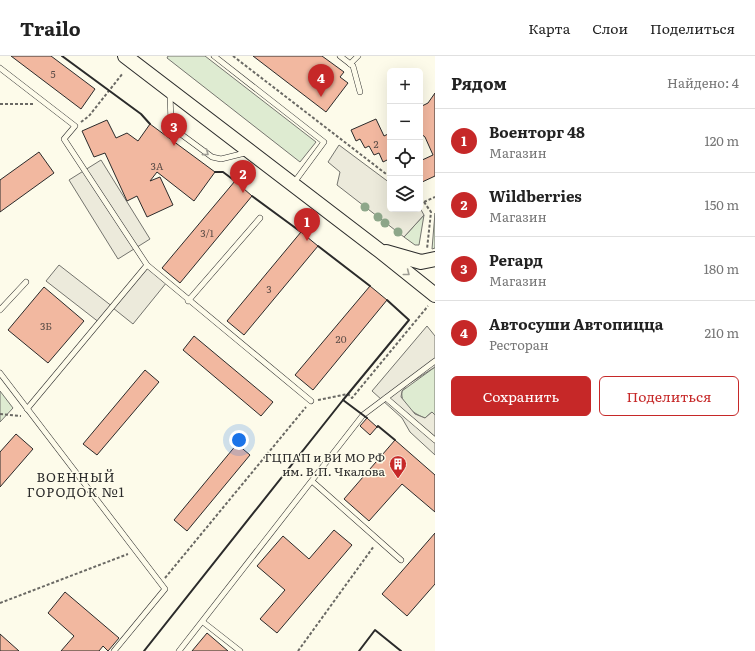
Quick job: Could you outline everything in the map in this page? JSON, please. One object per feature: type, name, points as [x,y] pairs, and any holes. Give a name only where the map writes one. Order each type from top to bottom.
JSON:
[{"type":"main road","points":[[125,56],[380,251],[432,301]]},
{"type":"main road","points":[[380,251],[421,262],[431,257]]},
{"type":"lane","points":[[214,56],[324,142],[293,184]]},
{"type":"lane","points":[[340,56],[353,66],[360,92]]},
{"type":"lane","points":[[350,64],[358,56]]},
{"type":"lane","points":[[0,68],[75,126],[64,139],[147,265],[188,301],[311,401]]},
{"type":"lane","points":[[169,90],[171,123],[174,129],[212,157],[221,159],[239,153],[251,152]]},
{"type":"lane","points":[[188,301],[260,218]]},
{"type":"lane","points":[[27,409],[147,265]]},
{"type":"lane","points":[[0,310],[26,282]]},
{"type":"lane","points":[[180,651],[313,482],[363,415],[435,361]]},
{"type":"lane","points":[[0,373],[165,589],[114,651]]},
{"type":"lane","points":[[386,398],[435,440]]},
{"type":"lane","points":[[313,482],[401,560]]},
{"type":"lane","points":[[203,622],[240,651]]},
{"type":"path","points":[[233,56],[389,176]]},
{"type":"path","points":[[75,126],[89,116],[123,73]]},
{"type":"path","points":[[0,104],[46,104]]},
{"type":"path","points":[[431,257],[431,212],[424,202],[435,197]]},
{"type":"path","points":[[161,584],[311,401],[348,394],[352,398],[432,301]]},
{"type":"path","points":[[0,414],[21,416]]},
{"type":"path","points":[[298,651],[379,540]]},
{"type":"path","points":[[0,603],[136,551]]},
{"type":"green space","points":[[168,56],[205,56],[316,142],[300,162],[167,58]]},
{"type":"green space","points":[[435,213],[435,248],[432,249]]},
{"type":"green space","points":[[424,215],[419,245],[415,245],[404,237]]},
{"type":"green space","points":[[435,367],[435,415],[432,412],[425,418],[408,408],[403,400],[402,391]]},
{"type":"green space","points":[[0,391],[13,408],[0,422]]},
{"type":"shaded area","points":[[339,145],[387,181],[387,212],[422,212],[424,215],[404,237],[337,185],[340,172],[328,162]]},
{"type":"shaded area","points":[[101,160],[150,239],[118,259],[69,180]]},
{"type":"shaded area","points":[[59,265],[113,307],[147,265],[167,282],[133,324],[113,308],[100,323],[46,281]]},
{"type":"shaded area","points":[[427,326],[435,336],[435,367],[407,385],[402,391],[401,397],[415,414],[425,418],[432,412],[435,415],[435,455],[410,432],[402,418],[372,391]]},
{"type":"building","points":[[11,56],[51,56],[95,89],[81,109]]},
{"type":"building","points":[[253,56],[322,56],[344,72],[340,77],[348,83],[326,112]]},
{"type":"building","points":[[435,93],[435,176],[423,182],[423,160],[433,155],[423,135],[423,106],[428,103]]},
{"type":"building","points":[[376,119],[384,136],[387,134],[387,160],[383,162],[379,153],[374,155],[369,146],[365,148],[360,139],[356,141],[351,130]]},
{"type":"building","points":[[107,120],[116,138],[127,133],[138,141],[150,124],[215,172],[194,201],[157,172],[150,181],[160,177],[173,205],[147,217],[137,196],[127,201],[105,153],[94,157],[82,131]]},
{"type":"building","points":[[39,152],[54,173],[0,212],[0,180]]},
{"type":"building","points":[[235,181],[252,196],[180,283],[162,268]]},
{"type":"building","points":[[301,232],[318,246],[244,335],[227,321]]},
{"type":"building","points":[[370,286],[387,300],[313,390],[295,375]]},
{"type":"building","points":[[44,287],[84,321],[48,363],[8,330]]},
{"type":"building","points":[[194,336],[273,402],[261,416],[183,350]]},
{"type":"building","points":[[145,370],[159,382],[97,455],[83,444]]},
{"type":"building","points":[[367,418],[377,427],[370,435],[360,426]]},
{"type":"building","points":[[16,434],[33,449],[0,487],[0,452]]},
{"type":"building","name":"ГЦПАП и ВИ МО РФ им. В.П. Чкалова","points":[[395,440],[435,475],[435,512],[402,484],[369,521],[344,499]]},
{"type":"building","points":[[237,444],[250,455],[187,531],[174,520]]},
{"type":"building","points":[[334,530],[352,545],[277,633],[260,619],[285,590],[257,566],[283,536],[309,559]]},
{"type":"building","points":[[435,533],[435,584],[407,616],[382,594]]},
{"type":"building","points":[[65,592],[119,638],[108,651],[103,646],[99,651],[61,651],[74,636],[48,613]]},
{"type":"building","points":[[207,633],[228,651],[192,651]]},
{"type":"building","points":[[0,634],[19,651],[0,651]]},
{"type":"wall","points":[[62,56],[141,114],[150,124]]},
{"type":"wall","points":[[215,172],[223,172],[235,181]]},
{"type":"wall","points":[[252,196],[301,232]]},
{"type":"wall","points":[[318,246],[370,286]]},
{"type":"wall","points":[[343,400],[409,320],[387,300]]},
{"type":"wall","points":[[144,651],[343,400],[367,418]]},
{"type":"wall","points":[[377,427],[378,426],[395,440]]},
{"type":"wall","points":[[359,651],[375,630],[401,651]]},
{"type":"place","name":"Автосуши Автопицца","points":[[321,97]]},
{"type":"place","name":"Регард","points":[[174,146]]},
{"type":"place","name":"Wildberries","points":[[243,193]]},
{"type":"place","name":"Военторг 48","points":[[307,241]]},
{"type":"place","name":"ГЦПАП и ВИ МО РФ им. В.П. Чкалова","points":[[398,479]]},
{"type":"district","name":"ВОЕННЫЙ ГОРОДОК №1","points":[[76,484]]}]
